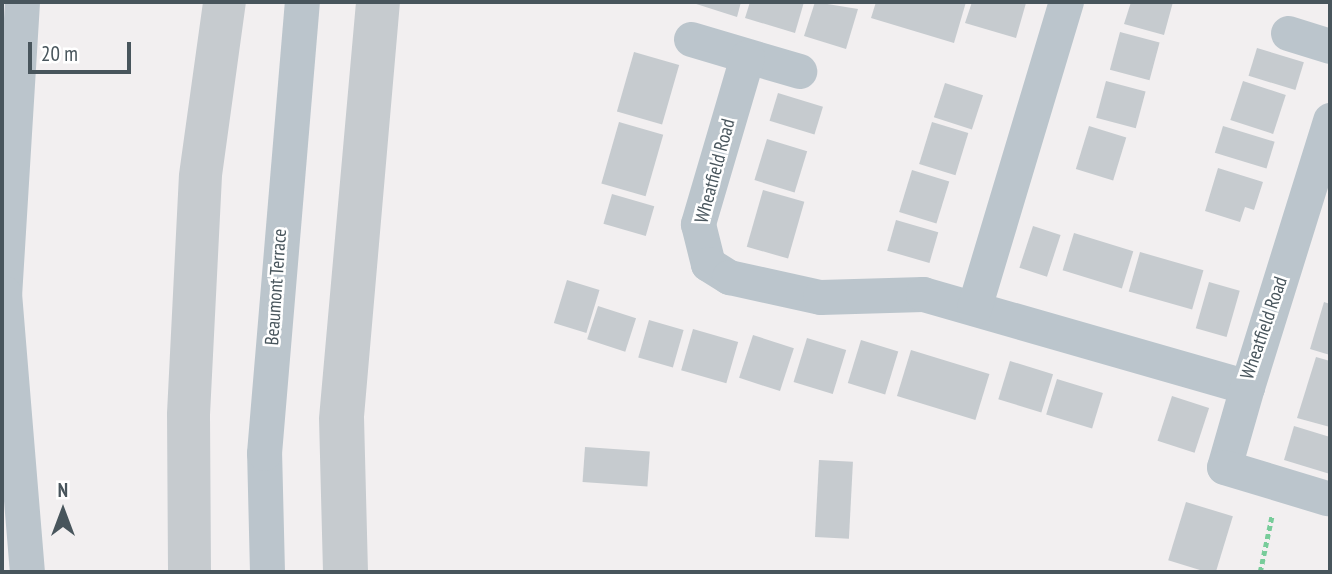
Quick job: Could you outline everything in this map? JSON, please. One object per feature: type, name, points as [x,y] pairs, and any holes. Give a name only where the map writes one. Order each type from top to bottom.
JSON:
[{"type":"street","points":[[22,2],[12,108],[4,348],[27,572]]},
{"type":"street","name":"Beaumont Terrace","points":[[267,572],[264,453],[302,2]]},
{"type":"street","points":[[974,308],[1066,2]]},
{"type":"street","points":[[1289,33],[1330,46]]},
{"type":"street","points":[[691,39],[799,72]]},
{"type":"street","name":"Wheatfield Road","points":[[747,57],[698,223],[708,264],[729,276],[820,297],[923,294],[1247,387],[1330,120]]},
{"type":"street","points":[[1247,387],[1224,467],[1327,498]]},
{"type":"path","points":[[1260,572],[1279,484]]},
{"type":"building","points":[[203,2],[246,2],[222,176],[210,415],[211,572],[168,572],[167,413],[179,174]]},
{"type":"building","points":[[356,2],[400,2],[364,417],[368,572],[323,572],[319,418]]},
{"type":"building","points":[[690,2],[741,2],[737,17]]},
{"type":"building","points":[[750,2],[804,2],[795,33],[745,18]]},
{"type":"building","points":[[815,2],[858,9],[846,49],[804,36]]},
{"type":"building","points":[[876,2],[966,2],[954,43],[871,18]]},
{"type":"building","points":[[972,2],[1026,3],[1016,38],[965,23]]},
{"type":"building","points":[[1131,2],[1173,2],[1164,35],[1124,24]]},
{"type":"building","points":[[1120,32],[1160,43],[1150,80],[1110,70]]},
{"type":"building","points":[[1257,48],[1304,62],[1295,90],[1249,76]]},
{"type":"building","points":[[634,52],[679,65],[662,125],[617,112]]},
{"type":"building","points":[[1106,81],[1146,92],[1136,128],[1096,118]]},
{"type":"building","points":[[1243,81],[1286,95],[1273,134],[1230,120]]},
{"type":"building","points":[[945,83],[983,95],[972,130],[934,117]]},
{"type":"building","points":[[778,93],[823,107],[814,134],[770,121]]},
{"type":"building","points":[[619,122],[663,135],[646,196],[601,184]]},
{"type":"building","points":[[932,122],[968,133],[955,175],[919,164]]},
{"type":"building","points":[[1089,126],[1126,137],[1113,180],[1076,169]]},
{"type":"building","points":[[1223,126],[1275,142],[1266,169],[1215,153]]},
{"type":"building","points":[[767,139],[807,151],[795,192],[754,180]]},
{"type":"building","points":[[1218,168],[1263,182],[1254,210],[1245,207],[1240,222],[1205,211]]},
{"type":"building","points":[[912,170],[949,181],[936,223],[899,212]]},
{"type":"building","points":[[763,190],[804,202],[788,259],[747,247]]},
{"type":"building","points":[[612,194],[654,206],[646,236],[603,224]]},
{"type":"building","points":[[896,220],[938,232],[929,263],[887,251]]},
{"type":"building","points":[[1033,226],[1061,235],[1047,277],[1019,268]]},
{"type":"building","points":[[1074,233],[1133,251],[1122,288],[1063,270]]},
{"type":"building","points":[[1140,252],[1203,270],[1192,310],[1129,291]]},
{"type":"building","points":[[567,280],[600,290],[586,333],[554,323]]},
{"type":"building","points":[[1209,282],[1240,291],[1227,337],[1196,328]]},
{"type":"building","points":[[1324,302],[1330,304],[1330,355],[1310,349]]},
{"type":"building","points":[[598,306],[636,318],[625,352],[587,339]]},
{"type":"building","points":[[649,320],[684,330],[673,367],[638,357]]},
{"type":"building","points":[[693,329],[738,342],[726,383],[681,370]]},
{"type":"building","points":[[753,335],[794,348],[780,391],[739,378]]},
{"type":"building","points":[[807,338],[846,350],[833,394],[794,382]]},
{"type":"building","points":[[861,340],[898,351],[885,394],[848,383]]},
{"type":"building","points":[[911,350],[989,374],[975,420],[897,396]]},
{"type":"building","points":[[1316,357],[1330,361],[1330,427],[1297,418]]},
{"type":"building","points":[[1010,361],[1053,374],[1041,412],[998,399]]},
{"type":"building","points":[[1057,379],[1103,393],[1092,428],[1046,414]]},
{"type":"building","points":[[1172,396],[1209,408],[1195,453],[1157,441]]},
{"type":"building","points":[[1294,426],[1330,437],[1330,474],[1284,460]]},
{"type":"building","points":[[585,447],[650,452],[647,486],[583,482]]},
{"type":"building","points":[[819,460],[853,462],[849,539],[815,537]]},
{"type":"building","points":[[1186,502],[1233,516],[1216,572],[1206,572],[1168,560]]}]
